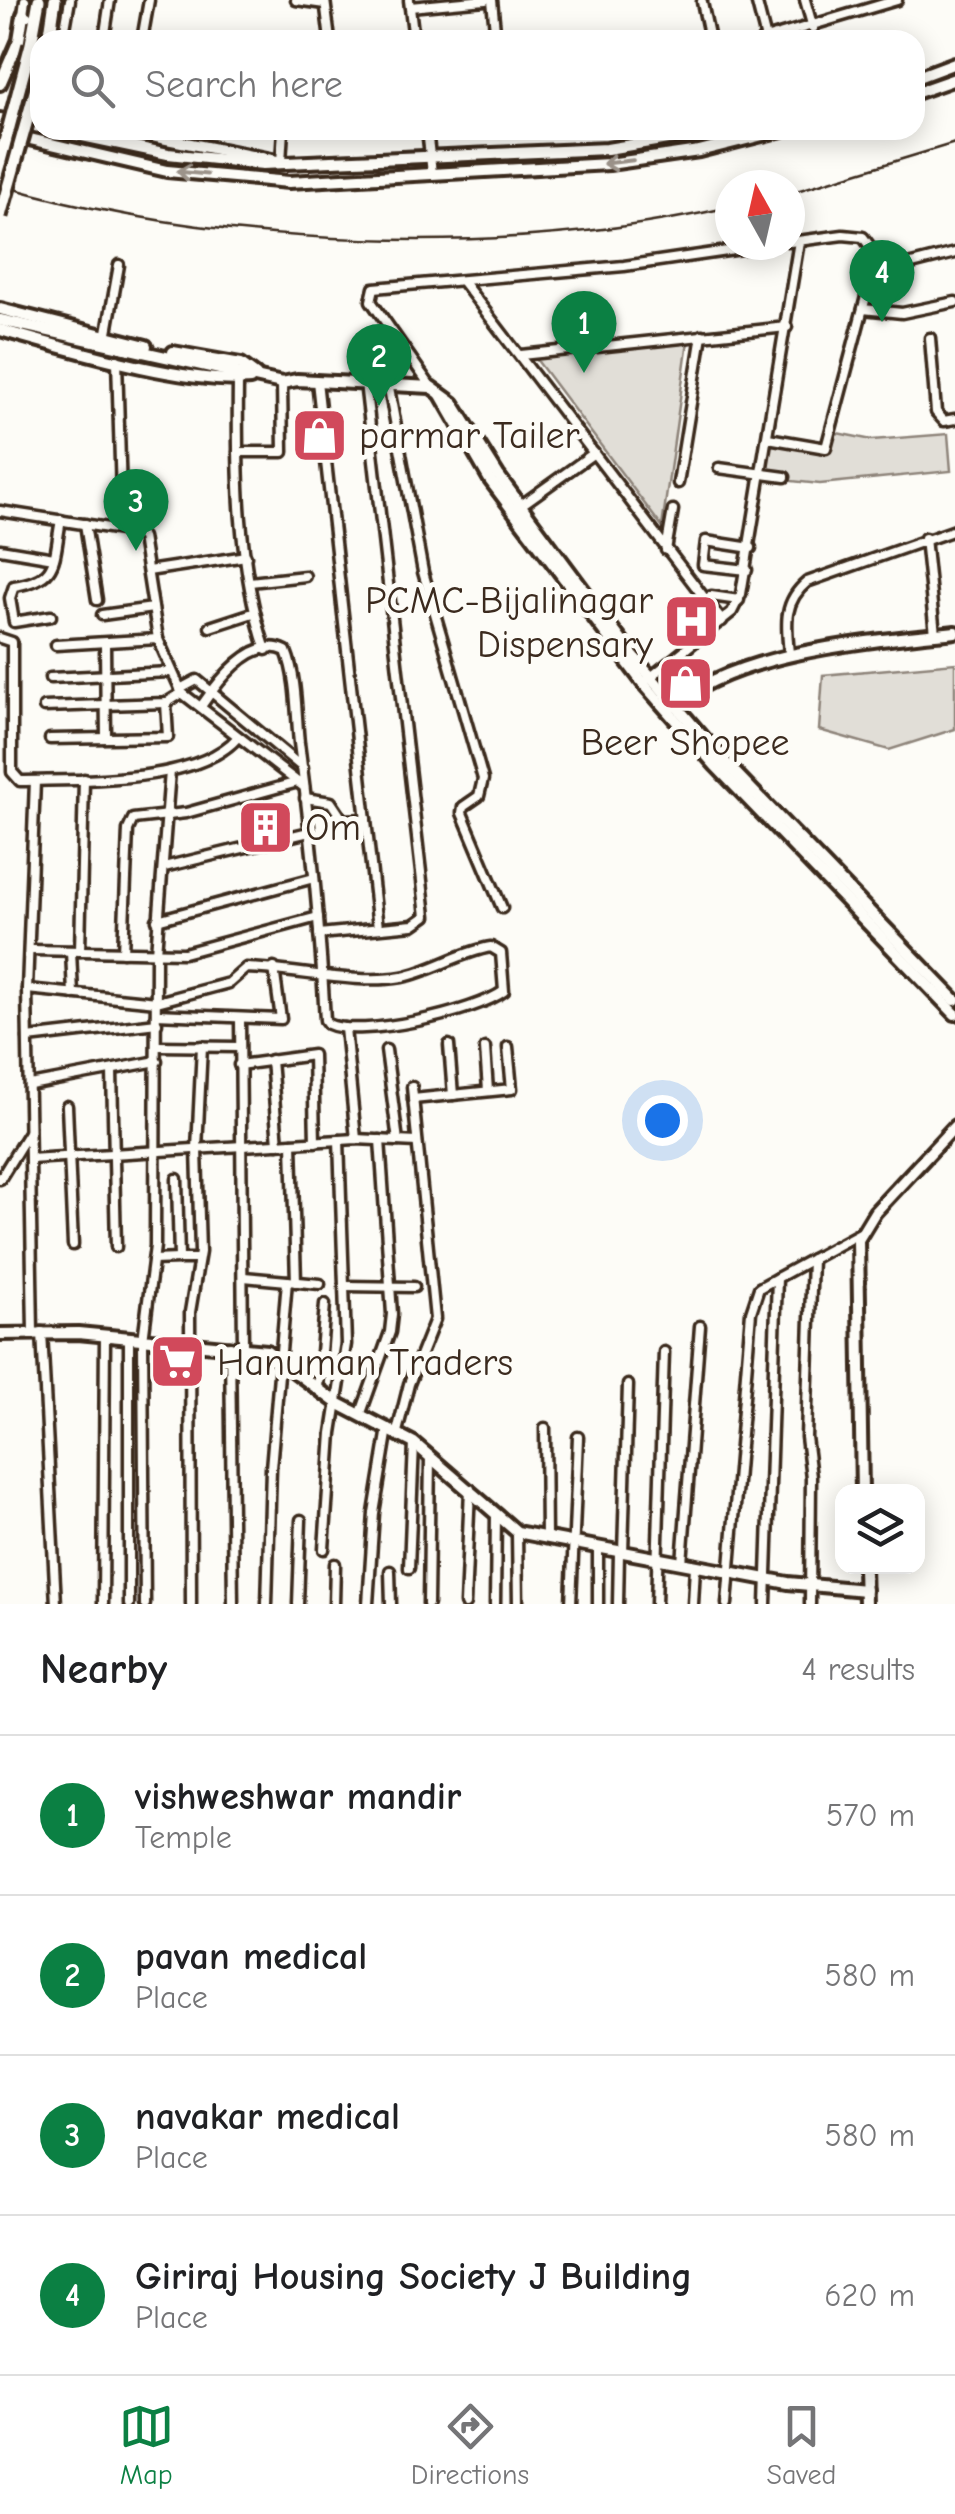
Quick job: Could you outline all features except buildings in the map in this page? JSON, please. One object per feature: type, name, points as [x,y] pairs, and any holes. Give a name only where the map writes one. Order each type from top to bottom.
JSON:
[{"type":"main road","points":[[30,30],[30,17],[39,0]]},
{"type":"main road","points":[[54,30],[55,0]]},
{"type":"main road","points":[[0,161],[30,48]]},
{"type":"main road","points":[[0,216],[30,110]]},
{"type":"street","points":[[0,84],[30,17],[25,0]]},
{"type":"street","points":[[58,30],[70,0]]},
{"type":"street","points":[[106,30],[110,0]]},
{"type":"street","points":[[144,30],[149,0]]},
{"type":"street","points":[[296,0],[325,2],[329,30]]},
{"type":"street","points":[[413,30],[410,4],[489,0],[494,30]]},
{"type":"street","points":[[756,0],[762,30]]},
{"type":"street","points":[[805,0],[813,28]]},
{"type":"street","points":[[856,0],[859,14]]},
{"type":"street","points":[[805,30],[898,0]]},
{"type":"street","points":[[702,2],[708,30]]},
{"type":"street","points":[[925,74],[955,63]]},
{"type":"street","points":[[925,89],[955,78]]},
{"type":"street","points":[[0,118],[30,125]]},
{"type":"street","points":[[0,132],[30,139]]},
{"type":"street","points":[[34,140],[143,166],[289,182],[609,164],[699,151],[742,140]]},
{"type":"street","points":[[102,140],[168,154],[263,164],[607,150],[659,140]]},
{"type":"street","points":[[181,140],[284,163]]},
{"type":"street","points":[[283,140],[284,163]]},
{"type":"street","points":[[428,140],[432,173]]},
{"type":"street","points":[[697,140],[699,151]]},
{"type":"street","points":[[263,164],[264,182]]},
{"type":"street","points":[[768,438],[826,448],[872,274],[872,250],[863,237],[805,240]]},
{"type":"street","points":[[648,680],[520,506],[453,403],[431,386],[370,294],[382,284],[463,282],[715,253]]},
{"type":"street","points":[[872,274],[955,253]]},
{"type":"street","points":[[648,680],[722,621],[739,600],[787,326],[792,260]]},
{"type":"street","points":[[106,338],[119,264]]},
{"type":"street","points":[[463,282],[722,621]]},
{"type":"street","points":[[863,309],[902,313],[955,302]]},
{"type":"street","points":[[0,309],[106,338],[240,364],[262,378]]},
{"type":"street","points":[[0,320],[282,384],[317,380],[431,386]]},
{"type":"street","points":[[521,355],[787,326]]},
{"type":"street","points":[[0,330],[117,360],[238,380],[262,378]]},
{"type":"street","points":[[678,482],[702,335]]},
{"type":"street","points":[[930,338],[936,412],[944,421],[955,420]]},
{"type":"street","points":[[117,360],[122,530]]},
{"type":"street","points":[[238,380],[238,452],[246,556],[253,612],[266,650]]},
{"type":"street","points":[[317,380],[378,928]]},
{"type":"street","points":[[319,934],[413,925],[426,916],[365,382]]},
{"type":"street","points":[[388,383],[422,572],[482,779],[479,796],[464,806],[462,814],[502,908]]},
{"type":"street","points":[[238,452],[283,452],[282,384]]},
{"type":"street","points":[[441,396],[490,480],[648,680],[955,1014]]},
{"type":"street","points":[[520,506],[594,453]]},
{"type":"street","points":[[719,468],[784,477]]},
{"type":"street","points":[[0,510],[142,536],[158,640],[181,691],[302,789],[331,802],[343,820],[366,819]]},
{"type":"street","points":[[666,550],[673,510]]},
{"type":"street","points":[[0,582],[14,586],[46,578],[61,520]]},
{"type":"street","points":[[84,524],[97,600]]},
{"type":"street","points":[[789,653],[787,612],[797,590],[820,574],[955,530]]},
{"type":"street","points":[[925,538],[936,634]]},
{"type":"street","points":[[747,570],[702,564],[706,541],[750,548]]},
{"type":"street","points":[[0,549],[54,558]]},
{"type":"street","points":[[148,571],[246,556]]},
{"type":"street","points":[[250,582],[305,576]]},
{"type":"street","points":[[14,586],[10,598],[14,622],[51,616]]},
{"type":"street","points":[[711,596],[739,600]]},
{"type":"street","points":[[102,615],[154,608]]},
{"type":"street","points":[[210,628],[253,612]]},
{"type":"street","points":[[671,707],[702,688],[789,653],[955,632]]},
{"type":"street","points":[[0,638],[12,642],[13,779],[84,779],[170,771],[222,754],[238,737]]},
{"type":"street","points":[[56,644],[158,640]]},
{"type":"street","points":[[105,645],[106,738]]},
{"type":"street","points":[[27,989],[157,1002],[229,983],[246,968],[274,968],[322,973],[398,978],[484,948],[501,953],[505,983],[498,996],[426,1018],[332,1027],[325,1020],[322,973],[319,934],[318,916],[289,656],[283,648],[266,650],[228,670],[202,705]]},
{"type":"street","points":[[678,656],[702,688]]},
{"type":"street","points":[[50,678],[170,672]]},
{"type":"street","points":[[44,708],[166,703],[194,679],[302,768]]},
{"type":"street","points":[[50,739],[168,736],[166,703]]},
{"type":"street","points":[[671,707],[955,1000]]},
{"type":"street","points":[[145,1604],[143,1340],[153,1260],[157,920],[170,771]]},
{"type":"street","points":[[73,994],[84,779]]},
{"type":"street","points":[[35,781],[27,989],[30,1159],[37,1332],[56,1604]]},
{"type":"street","points":[[123,952],[130,822],[139,816],[168,816],[302,789]]},
{"type":"street","points":[[164,867],[309,832]]},
{"type":"street","points":[[157,920],[314,878]]},
{"type":"street","points":[[30,950],[200,950],[318,916]]},
{"type":"street","points":[[28,1038],[156,1018],[281,1019],[274,968]]},
{"type":"street","points":[[240,1018],[238,1148],[243,1347]]},
{"type":"street","points":[[345,1028],[356,1139]]},
{"type":"street","points":[[450,1045],[453,1095]]},
{"type":"street","points":[[157,1046],[239,1047]]},
{"type":"street","points":[[191,1604],[191,1288],[197,1259],[202,1046]]},
{"type":"street","points":[[413,1099],[512,1089],[508,1047]]},
{"type":"street","points":[[485,1048],[488,1091]]},
{"type":"street","points":[[386,1050],[398,1141]]},
{"type":"street","points":[[239,1064],[313,1055],[315,1142]]},
{"type":"street","points":[[271,1060],[278,1144]]},
{"type":"street","points":[[30,1085],[157,1061]]},
{"type":"street","points":[[112,1071],[116,1247]]},
{"type":"street","points":[[368,1604],[374,1513],[393,1430],[435,1318],[412,1086]]},
{"type":"street","points":[[67,1106],[73,1245]]},
{"type":"street","points":[[727,1604],[751,1312],[759,1288],[860,1232],[955,1126]]},
{"type":"street","points":[[0,1179],[31,1130]]},
{"type":"street","points":[[30,1159],[356,1139],[418,1142]]},
{"type":"street","points":[[324,1549],[346,1344],[338,1140]]},
{"type":"street","points":[[361,1413],[390,1332],[391,1287],[380,1140]]},
{"type":"street","points":[[268,1604],[270,1468],[292,1281],[292,1143]]},
{"type":"street","points":[[177,1179],[180,1259]]},
{"type":"street","points":[[860,1232],[855,1263],[862,1484]]},
{"type":"street","points":[[810,1604],[811,1476],[806,1437],[812,1258]]},
{"type":"street","points":[[153,1260],[197,1259]]},
{"type":"street","points":[[244,1277],[320,1284]]},
{"type":"street","points":[[766,1604],[777,1278]]},
{"type":"street","points":[[345,1286],[414,1288]]},
{"type":"street","points":[[318,1388],[325,1304]]},
{"type":"street","points":[[693,1604],[688,1565],[700,1326]]},
{"type":"street","points":[[0,1334],[37,1332],[243,1347],[280,1358],[337,1403],[414,1444],[517,1532],[767,1579],[865,1590]]},
{"type":"street","points":[[104,1604],[105,1336]]},
{"type":"street","points":[[129,1339],[129,1604]]},
{"type":"street","points":[[230,1346],[232,1604]]},
{"type":"street","points":[[656,1604],[664,1352]]},
{"type":"street","points":[[618,1604],[628,1385]]},
{"type":"street","points":[[545,1428],[546,1538]]},
{"type":"street","points":[[571,1604],[578,1438]]},
{"type":"street","points":[[409,1568],[414,1444]]},
{"type":"street","points":[[428,1604],[430,1456]]},
{"type":"street","points":[[465,1604],[470,1488]]},
{"type":"street","points":[[495,1604],[496,1512]]},
{"type":"street","points":[[298,1604],[301,1520]]},
{"type":"street","points":[[517,1532],[518,1604]]},
{"type":"street","points":[[598,1548],[598,1604]]},
{"type":"street","points":[[334,1604],[335,1564]]},
{"type":"street","points":[[390,1571],[390,1604]]},
{"type":"street","points":[[864,1574],[865,1604]]},
{"type":"shaded area","points":[[688,341],[662,527],[536,359]]},
{"type":"shaded area","points":[[832,432],[872,440],[948,434],[951,471],[820,484],[763,478],[768,438],[826,448]]},
{"type":"shaded area","points":[[955,663],[955,729],[889,750],[819,730],[823,675]]},
{"type":"railway","points":[[805,188],[955,143]]},
{"type":"railway","points":[[0,185],[176,223],[269,234],[364,239],[553,234],[715,210]]},
{"type":"place","name":"Giriraj Housing Society J Building","points":[[882,322]]},
{"type":"place","name":"vishweshwar mandir","points":[[584,373]]},
{"type":"place","name":"pavan medical","points":[[379,406]]},
{"type":"place","name":"parmar Tailer","points":[[320,435]]},
{"type":"place","name":"navakar medical","points":[[136,551]]},
{"type":"place","name":"PCMC-Bijalinagar Dispensary","points":[[692,622]]},
{"type":"place","name":"Beer Shopee","points":[[685,684]]},
{"type":"place","name":"Om","points":[[266,827]]},
{"type":"place","name":"Hanuman Traders","points":[[178,1362]]}]
